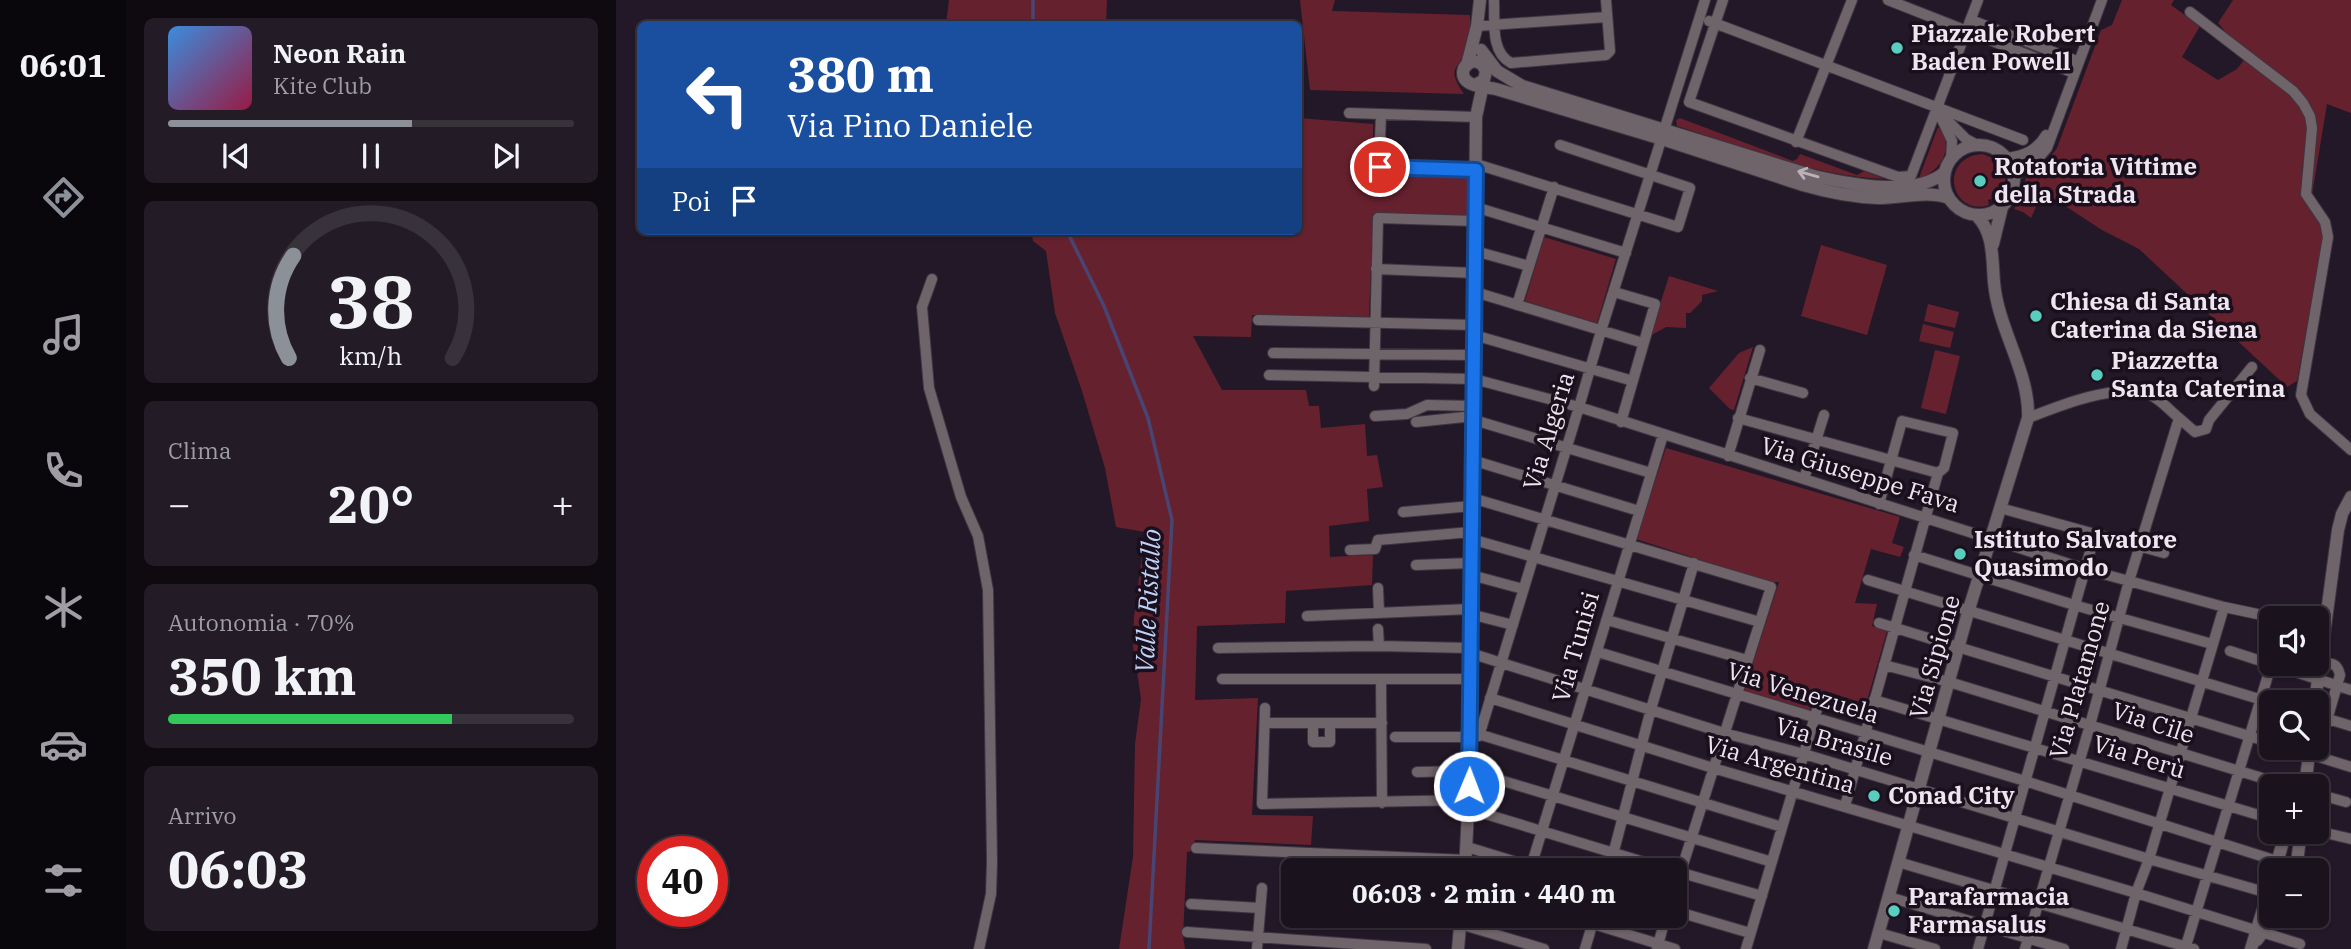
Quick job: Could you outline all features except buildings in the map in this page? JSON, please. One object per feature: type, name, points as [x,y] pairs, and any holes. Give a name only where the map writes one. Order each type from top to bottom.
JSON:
[{"type":"street","points":[[1480,0],[1467,65],[1463,71],[1496,89],[1846,183],[1906,185],[1927,182],[1948,166],[1962,149],[1977,145]]},
{"type":"street","points":[[1494,0],[1497,51],[1503,59],[1511,63],[1606,55],[1610,51],[1606,0]]},
{"type":"street","name":"Via Algeria","points":[[1473,734],[1490,698],[1705,0]]},
{"type":"street","points":[[1723,0],[1689,102],[1898,177],[1912,176],[1939,111],[1978,0]]},
{"type":"street","points":[[1796,142],[1852,0]]},
{"type":"street","points":[[1888,0],[2079,61]]},
{"type":"street","points":[[2014,177],[2041,155],[2051,138],[2055,121],[2102,0]]},
{"type":"street","points":[[2190,12],[2294,91],[2310,116],[2312,128],[2306,194],[2325,222],[2328,237],[2301,396],[2310,414],[2350,448]]},
{"type":"street","points":[[1476,26],[1607,17]]},
{"type":"street","points":[[1700,18],[1939,111],[2023,140]]},
{"type":"street","points":[[1476,26],[1481,50],[1476,117]]},
{"type":"street","points":[[1969,26],[2074,73]]},
{"type":"street","points":[[1481,50],[1497,71],[1522,86]]},
{"type":"street","points":[[1466,858],[1473,734],[1470,611],[1476,117],[1480,79],[1474,61],[1467,65]]},
{"type":"street","points":[[1480,79],[1522,86],[1826,191],[1876,198],[1931,193],[1949,198]]},
{"type":"street","points":[[1479,101],[1483,95],[1496,89]]},
{"type":"street","points":[[1939,111],[1966,139],[1977,145],[1993,148],[2006,158],[2014,177],[2012,193],[2002,207],[1997,221],[1992,255]]},
{"type":"street","points":[[1939,111],[1952,141],[1944,181],[1949,198],[1956,207],[1977,216],[1995,212],[2002,207]]},
{"type":"street","points":[[1349,113],[1476,117]]},
{"type":"street","points":[[1381,114],[1380,167],[1476,167],[1553,187],[1678,227],[1690,188],[1560,145]]},
{"type":"street","points":[[2006,158],[2029,153],[2040,145],[2055,121]]},
{"type":"street","points":[[1517,304],[1553,187]]},
{"type":"street","points":[[1475,207],[1626,253]]},
{"type":"street","points":[[1977,216],[1987,229],[1992,255]]},
{"type":"street","points":[[1374,381],[1378,218],[1475,221]]},
{"type":"street","points":[[1475,251],[1529,266]]},
{"type":"street","name":"Via Sipione","points":[[1874,949],[1931,753],[1969,609],[2028,418],[2026,388],[2001,323],[1992,255]]},
{"type":"street","points":[[1376,269],[1475,272]]},
{"type":"street","points":[[932,279],[922,307],[929,388],[961,497],[978,536],[988,590],[992,862],[991,894],[979,949]]},
{"type":"street","points":[[1475,292],[1643,343]]},
{"type":"street","points":[[1614,292],[1655,304],[1620,422]]},
{"type":"street","points":[[1258,320],[1375,323],[1474,330],[1633,381]]},
{"type":"street","points":[[1728,456],[1760,350]]},
{"type":"street","points":[[1273,353],[1474,355]]},
{"type":"street","points":[[2028,418],[2085,398],[2127,392],[2145,393],[2195,432],[2206,429],[2209,420],[2252,367]]},
{"type":"street","name":"Via Giuseppe Fava","points":[[1269,375],[1374,381],[1474,379],[1580,407],[2085,569],[2259,614]]},
{"type":"street","points":[[1750,378],[1803,393]]},
{"type":"street","points":[[1375,416],[1407,414],[1427,405],[1474,414],[1566,448],[1650,473]]},
{"type":"street","points":[[1416,422],[1474,414]]},
{"type":"street","points":[[1804,479],[1824,415]]},
{"type":"street","points":[[1738,418],[1937,473]]},
{"type":"street","name":"Via Platamone","points":[[2026,944],[2129,581],[2179,418]]},
{"type":"street","points":[[1845,806],[1937,473],[1944,468],[1953,433],[1902,421],[1879,504]]},
{"type":"street","name":"Via Tunisi","points":[[1537,858],[1617,581],[1663,435]]},
{"type":"street","points":[[1472,460],[1639,511]]},
{"type":"street","points":[[2324,606],[2338,530],[2342,514],[2351,497]]},
{"type":"street","points":[[1403,512],[1472,502],[1544,519],[1771,587],[1692,838],[1682,858]]},
{"type":"street","points":[[2000,508],[2164,552]]},
{"type":"street","points":[[1978,949],[2095,534]]},
{"type":"street","points":[[1350,550],[1375,549],[1378,540],[1471,535],[1532,556],[1760,622]]},
{"type":"street","points":[[1914,555],[2211,644]]},
{"type":"street","points":[[1613,858],[1651,709],[1694,563]]},
{"type":"street","points":[[1416,565],[1471,569],[1523,589]]},
{"type":"street","points":[[1868,580],[2259,700]]},
{"type":"street","points":[[1378,588],[1378,613]]},
{"type":"street","points":[[2121,949],[2224,607]]},
{"type":"street","points":[[1307,616],[1470,611],[1513,625]]},
{"type":"street","points":[[1607,620],[1747,660]]},
{"type":"street","points":[[1879,623],[2259,739]]},
{"type":"street","points":[[1378,629],[1379,646]]},
{"type":"street","name":"Via Brasile","points":[[1217,648],[1379,646],[1470,651],[1500,663],[1724,733],[1804,754],[2149,859],[2207,875],[2259,885]]},
{"type":"street","points":[[2230,650],[2259,659]]},
{"type":"street","name":"Via Venezuela","points":[[1598,652],[2025,781],[2217,842],[2259,858]]},
{"type":"street","points":[[2329,663],[2338,666],[2340,675],[2329,716]]},
{"type":"street","name":"Via Cile","points":[[1884,665],[1949,682],[2259,778]]},
{"type":"street","points":[[2306,676],[2351,690]]},
{"type":"street","points":[[2316,690],[2318,676]]},
{"type":"street","points":[[1222,679],[1470,679]]},
{"type":"street","points":[[1381,680],[1382,803]]},
{"type":"street","points":[[1746,949],[1821,696]]},
{"type":"street","name":"Via Argentina","points":[[1490,698],[1713,768],[2300,944]]},
{"type":"street","name":"Via Perù","points":[[1874,700],[2259,815]]},
{"type":"street","points":[[1265,708],[1262,804],[1468,805],[1632,858]]},
{"type":"street","points":[[1898,862],[2039,901],[2188,948],[2249,736],[2259,716]]},
{"type":"street","points":[[2329,719],[2351,726]]},
{"type":"street","points":[[1265,723],[1382,723]]},
{"type":"street","points":[[1313,723],[1313,742],[1330,742],[1330,723]]},
{"type":"street","points":[[1395,737],[1473,734],[1782,827]]},
{"type":"street","points":[[2329,756],[2351,766]]},
{"type":"street","points":[[1417,772],[1471,771],[1772,862]]},
{"type":"street","points":[[2329,797],[2346,802]]},
{"type":"street","points":[[2329,834],[2351,839]]},
{"type":"street","points":[[1196,848],[1441,858]]},
{"type":"street","points":[[1687,874],[1762,896]]},
{"type":"street","points":[[1257,949],[1262,888]]},
{"type":"street","points":[[1889,897],[1984,926],[2026,944],[2064,949]]},
{"type":"street","points":[[1191,904],[1260,908]]},
{"type":"street","points":[[1687,914],[1751,933]]},
{"type":"street","points":[[1458,949],[1459,928]]},
{"type":"street","points":[[1485,928],[1544,949]]},
{"type":"street","points":[[1585,949],[1592,928]]},
{"type":"street","points":[[1613,928],[1657,947],[1675,949]]},
{"type":"street","points":[[1657,947],[1662,928]]},
{"type":"street","points":[[2251,949],[2260,930]]},
{"type":"street","points":[[1187,932],[1336,945],[1426,949]]},
{"type":"street","points":[[1879,933],[1935,949]]},
{"type":"shaded area","points":[[949,0],[1107,0],[1106,21],[946,21]]},
{"type":"shaded area","points":[[1300,0],[1335,0],[1332,11],[1470,15],[1468,49],[1454,74],[1464,94],[1310,90]]},
{"type":"shaded area","points":[[2122,0],[2174,0],[2171,5],[2200,26],[2182,57],[2218,80],[2237,69],[2244,60],[2286,88],[2302,107],[2307,118],[2309,129],[2303,178],[2324,235],[2297,381],[2287,387],[2139,249],[2102,230],[2056,200],[2037,205],[2031,218],[2014,209],[2021,198],[2027,173],[2045,164],[2057,148],[2101,30],[2112,25]]},
{"type":"shaded area","points":[[2233,0],[2351,0],[2351,113],[2327,104],[2312,195],[2316,121],[2306,99],[2229,36],[2218,23]]},
{"type":"shaded area","points":[[1302,118],[1373,124],[1373,174],[1470,178],[1469,216],[1373,214],[1369,317],[1252,315],[1251,337],[1193,336],[1222,390],[1306,390],[1309,406],[1319,406],[1321,428],[1365,424],[1367,456],[1377,455],[1383,487],[1367,489],[1369,521],[1329,526],[1330,557],[1373,555],[1372,585],[1286,591],[1285,623],[1197,626],[1195,700],[1258,698],[1252,815],[1313,816],[1311,845],[1195,840],[1192,851],[1187,852],[1183,936],[1185,949],[1119,949],[1133,857],[1135,744],[1141,699],[1133,645],[1134,617],[1145,532],[1116,527],[1105,468],[1055,313],[1046,251],[1033,241],[1032,235],[1302,235]]},
{"type":"shaded area","points":[[1680,118],[1793,161],[1800,154],[1857,175],[1864,171],[1885,179],[1832,173],[1780,160],[1677,126],[1676,120]]},
{"type":"shaded area","points":[[1938,127],[1946,142],[1944,157],[1934,170],[1919,178]]},
{"type":"shaded area","points":[[1982,154],[2001,167],[2005,181],[2001,195],[1995,202],[1991,199],[1988,200],[1989,205],[1976,206],[1965,203],[1958,195],[1954,185],[1955,175],[1959,165],[1968,158]]},
{"type":"shaded area","points":[[1544,237],[1616,259],[1597,323],[1525,301]]},
{"type":"shaded area","points":[[1821,245],[1887,265],[1867,335],[1801,316]]},
{"type":"shaded area","points":[[1669,276],[1718,291],[1702,295],[1702,301],[1690,313],[1686,313],[1686,328],[1666,327],[1650,336]]},
{"type":"shaded area","points":[[1928,304],[1959,312],[1955,328],[1924,321]]},
{"type":"shaded area","points":[[1923,324],[1954,332],[1950,348],[1919,341]]},
{"type":"shaded area","points":[[1753,347],[1734,410],[1730,409],[1709,388],[1739,353]]},
{"type":"shaded area","points":[[1935,350],[1960,356],[1946,414],[1921,408]]},
{"type":"shaded area","points":[[1666,448],[1900,517],[1892,543],[1904,547],[1900,557],[1871,549],[1855,603],[1877,604],[1872,626],[1887,631],[1866,704],[1816,688],[1810,710],[1744,691],[1779,582],[1769,582],[1636,539]]},
{"type":"waterway","name":"Valle Ristallo","points":[[1033,0],[1033,21]]},
{"type":"waterway","name":"Valle Ristallo","points":[[1069,235],[1104,306],[1148,418],[1172,520],[1149,949]]},
{"type":"place","name":"Piazzale Robert Baden Powell","points":[[1897,48]]},
{"type":"place","name":"Rotatoria Vittime della Strada","points":[[1980,181]]},
{"type":"place","name":"Chiesa di Santa Caterina da Siena","points":[[2036,316]]},
{"type":"place","name":"Piazzetta Santa Caterina","points":[[2097,375]]},
{"type":"place","name":"Istituto Salvatore Quasimodo","points":[[1960,554]]},
{"type":"place","name":"Conad City","points":[[1874,796]]},
{"type":"place","name":"Parafarmacia Farmasalus","points":[[1894,911]]},
{"type":"route","points":[[1380,167],[1476,170],[1469,786]]}]
